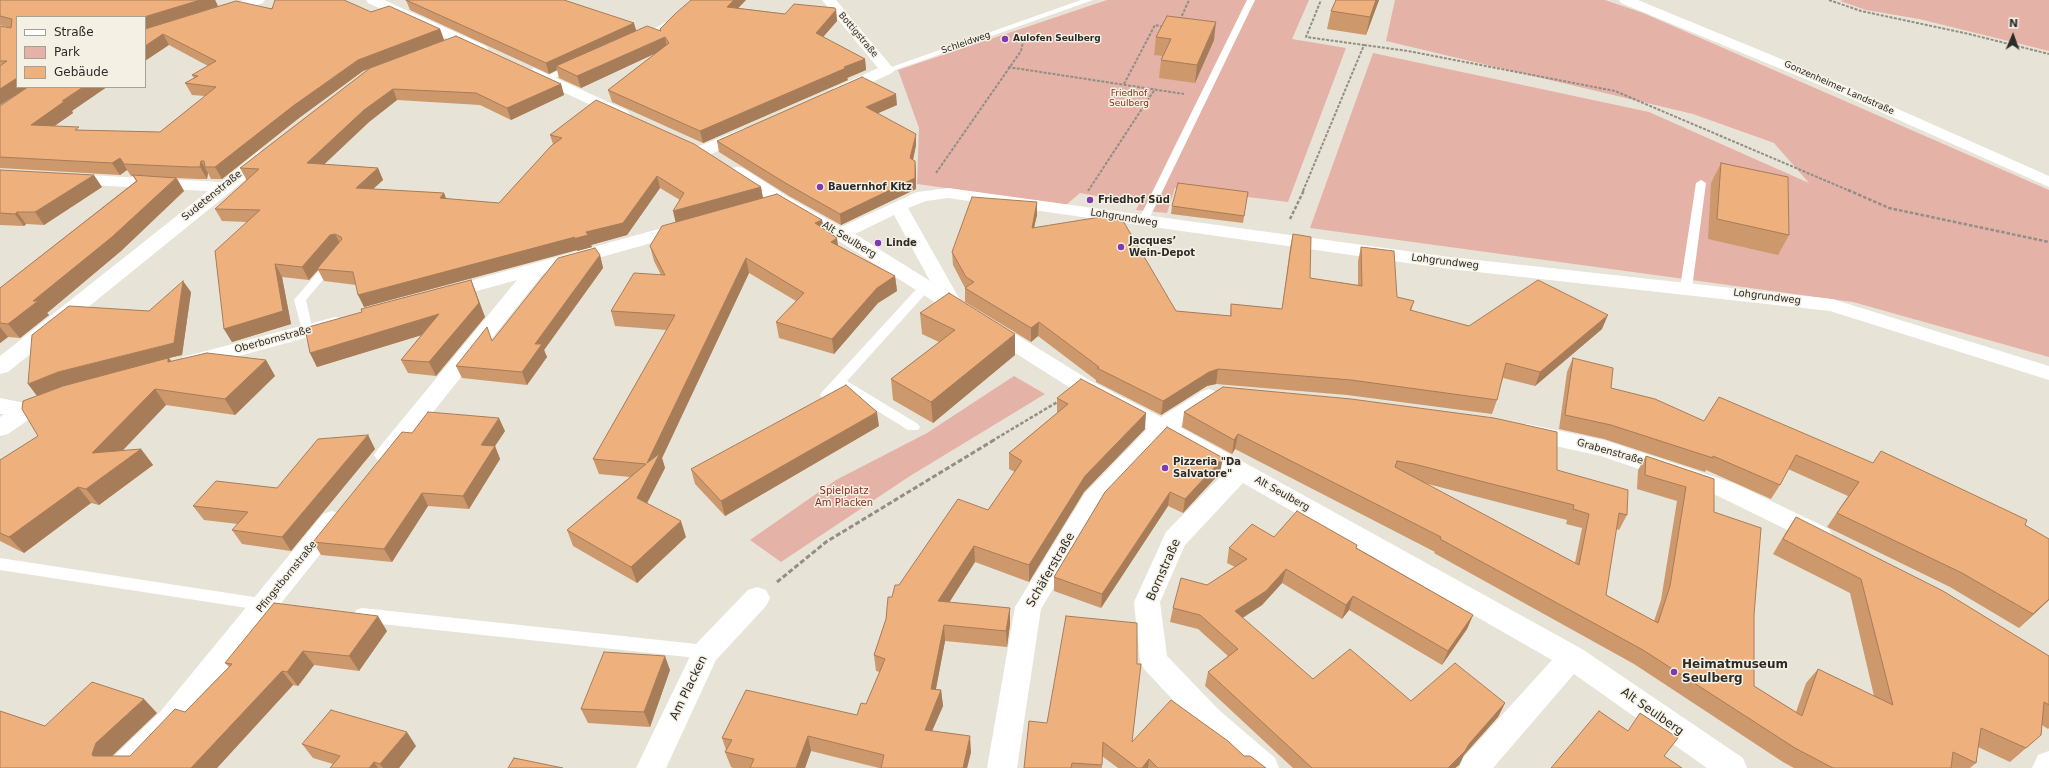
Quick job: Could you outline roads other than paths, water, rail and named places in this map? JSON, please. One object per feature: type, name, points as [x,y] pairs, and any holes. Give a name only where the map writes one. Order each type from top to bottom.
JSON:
[{"type":"street","points":[[205,17],[258,0]]},
{"type":"street","points":[[373,0],[496,56]]},
{"type":"street","name":"Bottigstraße","points":[[829,0],[887,70]]},
{"type":"street","name":"Gonzenheimer Landstraße","points":[[1626,0],[1832,85],[2049,182]]},
{"type":"street","points":[[440,48],[461,40]]},
{"type":"street","points":[[517,66],[639,121]]},
{"type":"street","points":[[823,98],[887,70]]},
{"type":"street","name":"Alt Seulberg","points":[[760,126],[696,147],[782,200],[841,234],[1083,386],[1240,471],[1572,656],[1732,768]]},
{"type":"street","name":"Sudetenstraße","points":[[0,367],[277,145]]},
{"type":"street","points":[[54,178],[224,187]]},
{"type":"street","name":"Lohgrundweg","points":[[841,234],[898,206],[923,196],[948,193],[1450,263],[1832,305],[2049,373]]},
{"type":"street","points":[[759,207],[782,200]]},
{"type":"street","name":"Alt Seulberg","points":[[898,206],[953,304]]},
{"type":"street","points":[[429,298],[536,270],[705,222]]},
{"type":"street","points":[[370,474],[536,270]]},
{"type":"street","name":"Oberbornstraße","points":[[176,366],[353,319]]},
{"type":"street","points":[[1162,428],[1216,392],[1232,394]]},
{"type":"street","points":[[0,428],[26,411],[68,394]]},
{"type":"street","points":[[0,406],[26,411]]},
{"type":"street","name":"Grabenstraße","points":[[1504,426],[1604,448],[1727,490],[1840,546]]},
{"type":"street","name":"Schäferstraße","points":[[1002,768],[1028,607],[1094,499],[1162,428]]},
{"type":"street","name":"Bornstraße","points":[[1240,471],[1175,539],[1147,602],[1154,661],[1209,719],[1264,768]]},
{"type":"street","name":"Pfingstbornstraße","points":[[123,768],[170,721],[272,605],[345,506]]},
{"type":"street","name":"Am Placken","points":[[651,768],[706,652],[757,598]]},
{"type":"street","points":[[1474,768],[1572,656]]},
{"type":"lane","points":[[633,40],[677,20],[700,0]]},
{"type":"lane","name":"Schleidweg","points":[[887,70],[1090,0]]},
{"type":"lane","points":[[1143,221],[1250,0]]},
{"type":"lane","points":[[546,79],[582,62]]},
{"type":"lane","points":[[1686,288],[1701,183]]},
{"type":"lane","points":[[307,331],[300,300],[341,251]]},
{"type":"lane","points":[[828,395],[925,287]]},
{"type":"lane","points":[[840,382],[913,427]]},
{"type":"lane","points":[[0,564],[272,605]]},
{"type":"lane","points":[[343,613],[706,652]]},
{"type":"place","name":"Aulofen Seulberg","points":[[1005,39]]},
{"type":"place","name":"Bauernhof Kitz","points":[[820,187]]},
{"type":"place","name":"Friedhof Süd","points":[[1090,200]]},
{"type":"place","name":"Linde","points":[[878,243]]},
{"type":"place","name":"Jacques’ Wein-Depot","points":[[1121,247]]},
{"type":"place","name":"Pizzeria \"Da Salvatore\"","points":[[1165,468]]},
{"type":"place","name":"Heimatmuseum Seulberg","points":[[1674,672]]},
{"type":"park label","name":"Friedhof Seulberg","points":[[1129,100]]},
{"type":"park label","name":"Spielplatz Am Placken","points":[[844,496]]}]
